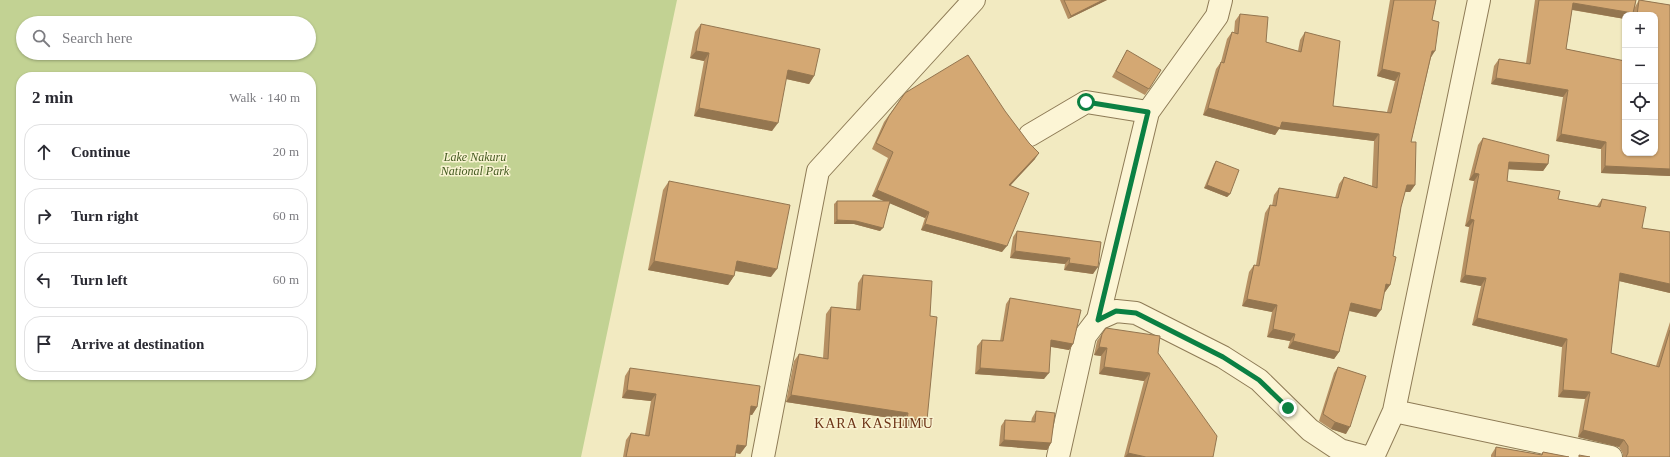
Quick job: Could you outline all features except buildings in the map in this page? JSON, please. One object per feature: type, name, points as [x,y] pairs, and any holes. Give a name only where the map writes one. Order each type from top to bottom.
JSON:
[{"type":"street","points":[[763,457],[818,171],[974,0]]},
{"type":"street","points":[[1098,320],[1148,112],[1217,16],[1221,0]]},
{"type":"street","points":[[1374,457],[1394,411],[1479,0]]},
{"type":"street","points":[[1030,135],[1086,102],[1148,112]]},
{"type":"street","points":[[1058,457],[1085,336],[1098,320],[1116,311],[1136,313],[1223,357],[1259,380],[1310,430],[1337,453],[1366,457]]},
{"type":"street","points":[[1394,411],[1611,457]]},
{"type":"green space","name":"Lake Nakuru National Park","points":[[0,0],[677,0],[581,457],[0,457]]},
{"type":"district","name":"KARA KASHIMU","points":[[874,423]]},
{"type":"route","points":[[1086,102],[1148,112],[1098,320],[1116,311],[1136,313],[1223,357],[1259,380],[1288,408]]}]
